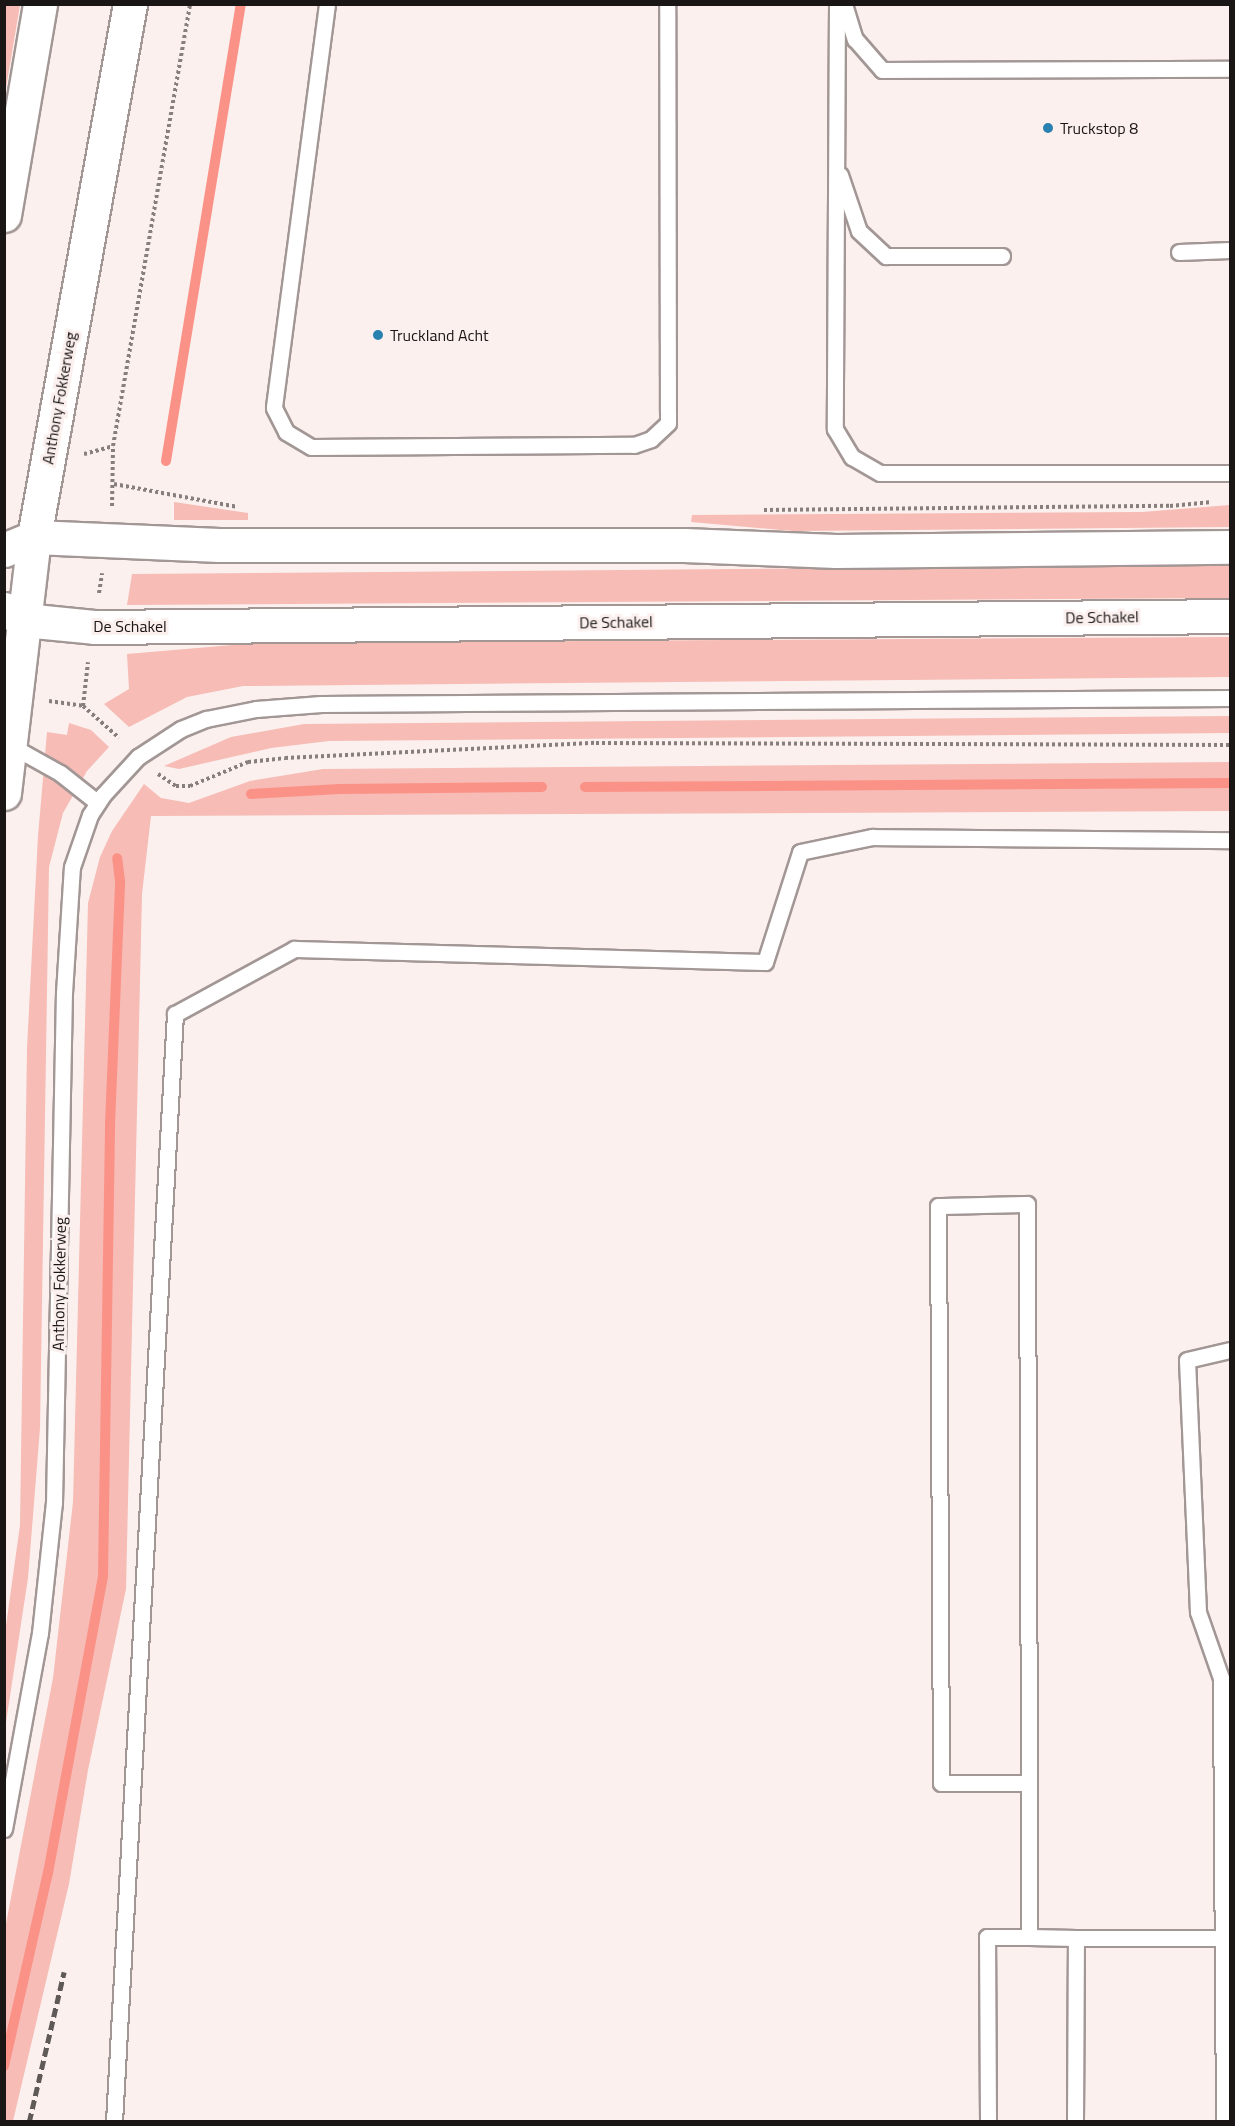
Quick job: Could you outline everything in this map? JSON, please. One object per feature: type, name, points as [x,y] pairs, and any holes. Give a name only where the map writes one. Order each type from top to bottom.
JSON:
[{"type":"street","points":[[4,215],[40,4]]},
{"type":"street","name":"Anthony Fokkerweg","points":[[4,793],[14,615],[34,537],[130,4]]},
{"type":"street","points":[[4,550],[34,537],[219,545],[684,545],[836,551],[1230,547]]},
{"type":"street","name":"De Schakel","points":[[14,615],[94,627],[1230,616]]},
{"type":"lane","points":[[327,4],[274,408],[286,432],[311,447],[634,445],[651,439],[668,423],[667,4]]},
{"type":"lane","points":[[837,4],[835,429],[852,458],[880,473],[1230,473]]},
{"type":"lane","points":[[844,4],[855,39],[882,70],[1230,69]]},
{"type":"lane","points":[[836,164],[859,231],[886,256],[1002,256]]},
{"type":"lane","points":[[1179,252],[1230,250]]},
{"type":"lane","name":"Anthony Fokkerweg","points":[[4,1828],[40,1633],[54,1503],[68,893],[78,843],[98,803],[138,757],[181,729],[206,719],[256,709],[321,704],[1230,698]]},
{"type":"lane","points":[[7,744],[60,773],[98,803]]},
{"type":"lane","points":[[114,2121],[175,1014],[294,949],[765,962],[800,852],[872,837],[1230,840]]},
{"type":"lane","points":[[1029,1783],[941,1783],[938,1206],[1027,1204],[1029,1783],[1029,1937]]},
{"type":"lane","points":[[1224,2121],[1221,1678],[1198,1611],[1187,1360],[1230,1350]]},
{"type":"lane","points":[[988,2121],[987,1937],[1230,1938]]},
{"type":"lane","points":[[1075,2121],[1076,1938]]},
{"type":"path","points":[[113,446],[190,4]]},
{"type":"path","points":[[248,762],[315,755],[596,743],[1230,745]]},
{"type":"shaded area","points":[[4,5],[20,5],[5,94]]},
{"type":"shaded area","points":[[174,502],[248,513],[248,520],[174,520]]},
{"type":"shaded area","points":[[1230,505],[1230,527],[793,531],[691,522],[692,515],[1142,512]]},
{"type":"shaded area","points":[[1230,565],[1230,598],[127,605],[132,574]]},
{"type":"shaded area","points":[[1230,637],[1230,677],[243,686],[187,697],[129,727],[104,704],[129,689],[127,654],[257,643]]},
{"type":"shaded area","points":[[1230,716],[1230,733],[329,741],[271,748],[179,769],[164,766],[231,737],[304,724]]},
{"type":"shaded area","points":[[69,723],[91,730],[109,747],[87,771],[63,813],[49,867],[40,1428],[28,1578],[5,1729],[5,1633],[20,1525],[27,1048],[38,836],[47,732],[67,735]]},
{"type":"shaded area","points":[[1230,762],[1230,811],[151,816],[142,894],[126,1589],[88,1770],[69,1884],[13,2121],[5,2121],[5,1929],[53,1678],[73,1502],[88,903],[100,857],[112,831],[144,784],[161,798],[189,803],[250,781],[323,769]]},
{"type":"waterway","points":[[166,461],[241,4]]},
{"type":"waterway","points":[[585,787],[1230,783]]},
{"type":"waterway","points":[[251,794],[340,789],[542,787]]},
{"type":"waterway","points":[[4,2066],[48,1873],[103,1575],[110,1124],[120,881],[117,858]]},
{"type":"railway","points":[[29,2122],[64,1972]]},
{"type":"place","name":"Truckstop 8","points":[[1048,128]]},
{"type":"place","name":"Truckland Acht","points":[[378,335]]}]
